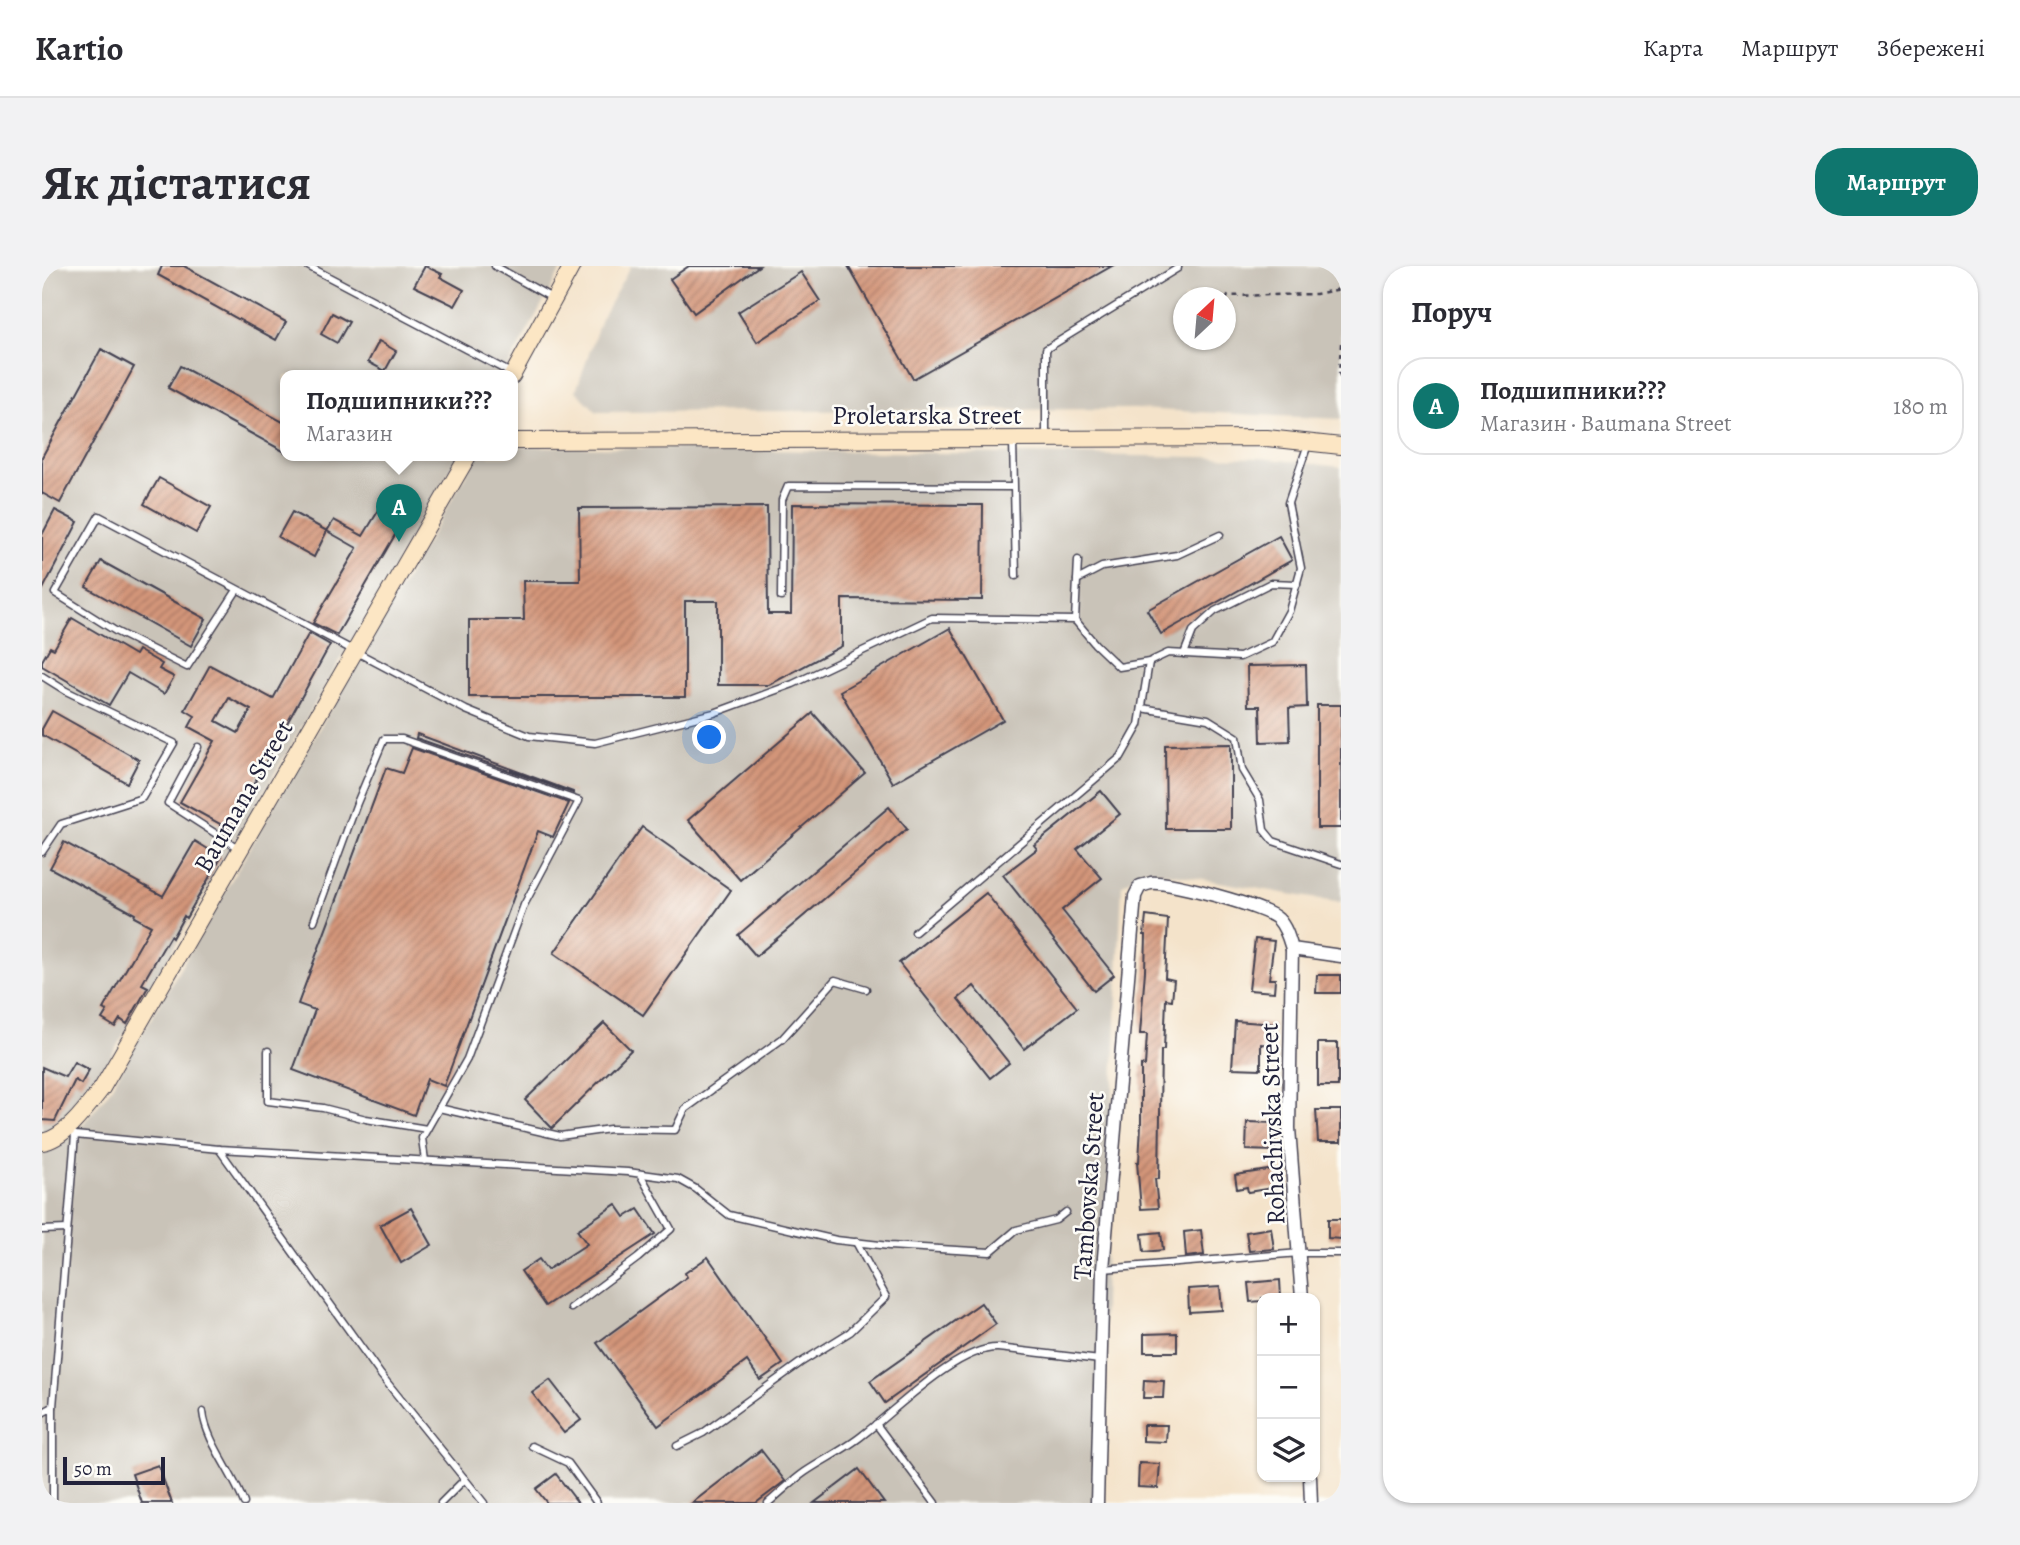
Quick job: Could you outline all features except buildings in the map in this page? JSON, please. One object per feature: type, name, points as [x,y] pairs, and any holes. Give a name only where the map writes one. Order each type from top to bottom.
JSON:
[{"type":"main road","points":[[516,370],[572,266]]},
{"type":"main road","name":"Proletarska Street","points":[[518,441],[1267,438],[1341,446]]},
{"type":"main road","name":"Baumana Street","points":[[42,1142],[52,1141],[70,1131],[102,1088],[465,461]]},
{"type":"street","name":"Tambovska Street","points":[[1097,1503],[1103,1269],[1133,905],[1140,886],[1152,883],[1167,884],[1247,904],[1271,913],[1280,920],[1292,949]]},
{"type":"street","points":[[1292,949],[1341,956]]},
{"type":"street","name":"Rohachivska Street","points":[[1292,949],[1289,1128],[1302,1293]]},
{"type":"street","points":[[1310,1482],[1311,1503]]},
{"type":"lane","points":[[309,266],[504,370]]},
{"type":"lane","points":[[495,266],[554,299]]},
{"type":"lane","points":[[1046,439],[1046,349],[1178,266]]},
{"type":"lane","points":[[1013,439],[1016,576]]},
{"type":"lane","points":[[1078,560],[1075,620],[1119,667],[1149,662],[1168,653],[1240,657],[1272,642],[1289,611],[1301,568],[1288,503],[1309,443]]},
{"type":"lane","points":[[780,597],[782,499],[788,486],[1012,487]]},
{"type":"lane","points":[[237,590],[187,667],[117,632],[55,593],[99,516],[466,710],[529,736],[595,743],[714,713],[793,684],[932,618],[1075,620]]},
{"type":"lane","points":[[1077,580],[1101,567],[1177,555],[1220,535]]},
{"type":"lane","points":[[1184,654],[1194,631],[1215,611],[1271,583],[1297,584]]},
{"type":"lane","points":[[915,932],[1121,757],[1139,724],[1149,662]]},
{"type":"lane","points":[[42,676],[66,691],[174,743],[142,798],[61,824],[42,852]]},
{"type":"lane","points":[[1142,708],[1208,719],[1237,737],[1242,770],[1260,800],[1264,830],[1273,841],[1341,864]]},
{"type":"lane","points":[[314,921],[357,803],[384,739],[402,740],[579,801],[524,905],[467,1059],[422,1138],[425,1161]]},
{"type":"lane","points":[[198,747],[168,803],[240,850]]},
{"type":"lane","points":[[439,1108],[560,1136],[610,1129],[675,1130],[685,1109],[782,1039],[835,980],[866,989]]},
{"type":"lane","points":[[268,1051],[268,1101],[323,1108],[366,1119],[427,1129]]},
{"type":"lane","points":[[53,1503],[53,1407],[67,1229],[70,1131],[219,1149],[640,1174],[678,1179],[696,1189],[729,1215],[836,1240],[856,1242],[990,1252],[1016,1230],[1056,1220],[1066,1212]]},
{"type":"lane","points":[[219,1149],[381,1375],[484,1503]]},
{"type":"lane","points":[[571,1308],[638,1258],[671,1228],[640,1174]]},
{"type":"lane","points":[[42,1230],[67,1229]]},
{"type":"lane","points":[[677,1446],[703,1433],[800,1363],[850,1332],[886,1297],[856,1242]]},
{"type":"lane","points":[[1103,1269],[1300,1253],[1341,1253]]},
{"type":"lane","points":[[768,1503],[803,1473],[863,1436],[911,1395],[967,1355],[985,1348],[1100,1360]]},
{"type":"lane","points":[[42,1413],[53,1407]]},
{"type":"lane","points":[[204,1412],[205,1426],[237,1483],[244,1503]]},
{"type":"lane","points":[[876,1424],[935,1503]]},
{"type":"lane","points":[[532,1446],[568,1463],[597,1503]]},
{"type":"lane","points":[[441,1503],[465,1479]]},
{"type":"path","points":[[1236,296],[1316,294],[1341,289]]},
{"type":"path","points":[[1341,343],[1341,378]]},
{"type":"shaded area","points":[[42,266],[563,266],[506,370],[280,370],[280,461],[455,461],[95,1084],[73,1111],[48,1133],[42,1134]]},
{"type":"shaded area","points":[[631,266],[1341,266],[1341,419],[1135,409],[597,412],[576,391],[601,319]]},
{"type":"shaded area","points":[[518,446],[1260,458],[1341,467],[1341,903],[1144,869],[1122,885],[1098,1503],[42,1503],[42,1151],[55,1149],[85,1122],[108,1093],[474,461],[518,461]]},
{"type":"place","name":"Подшипники???","points":[[399,542]]}]
